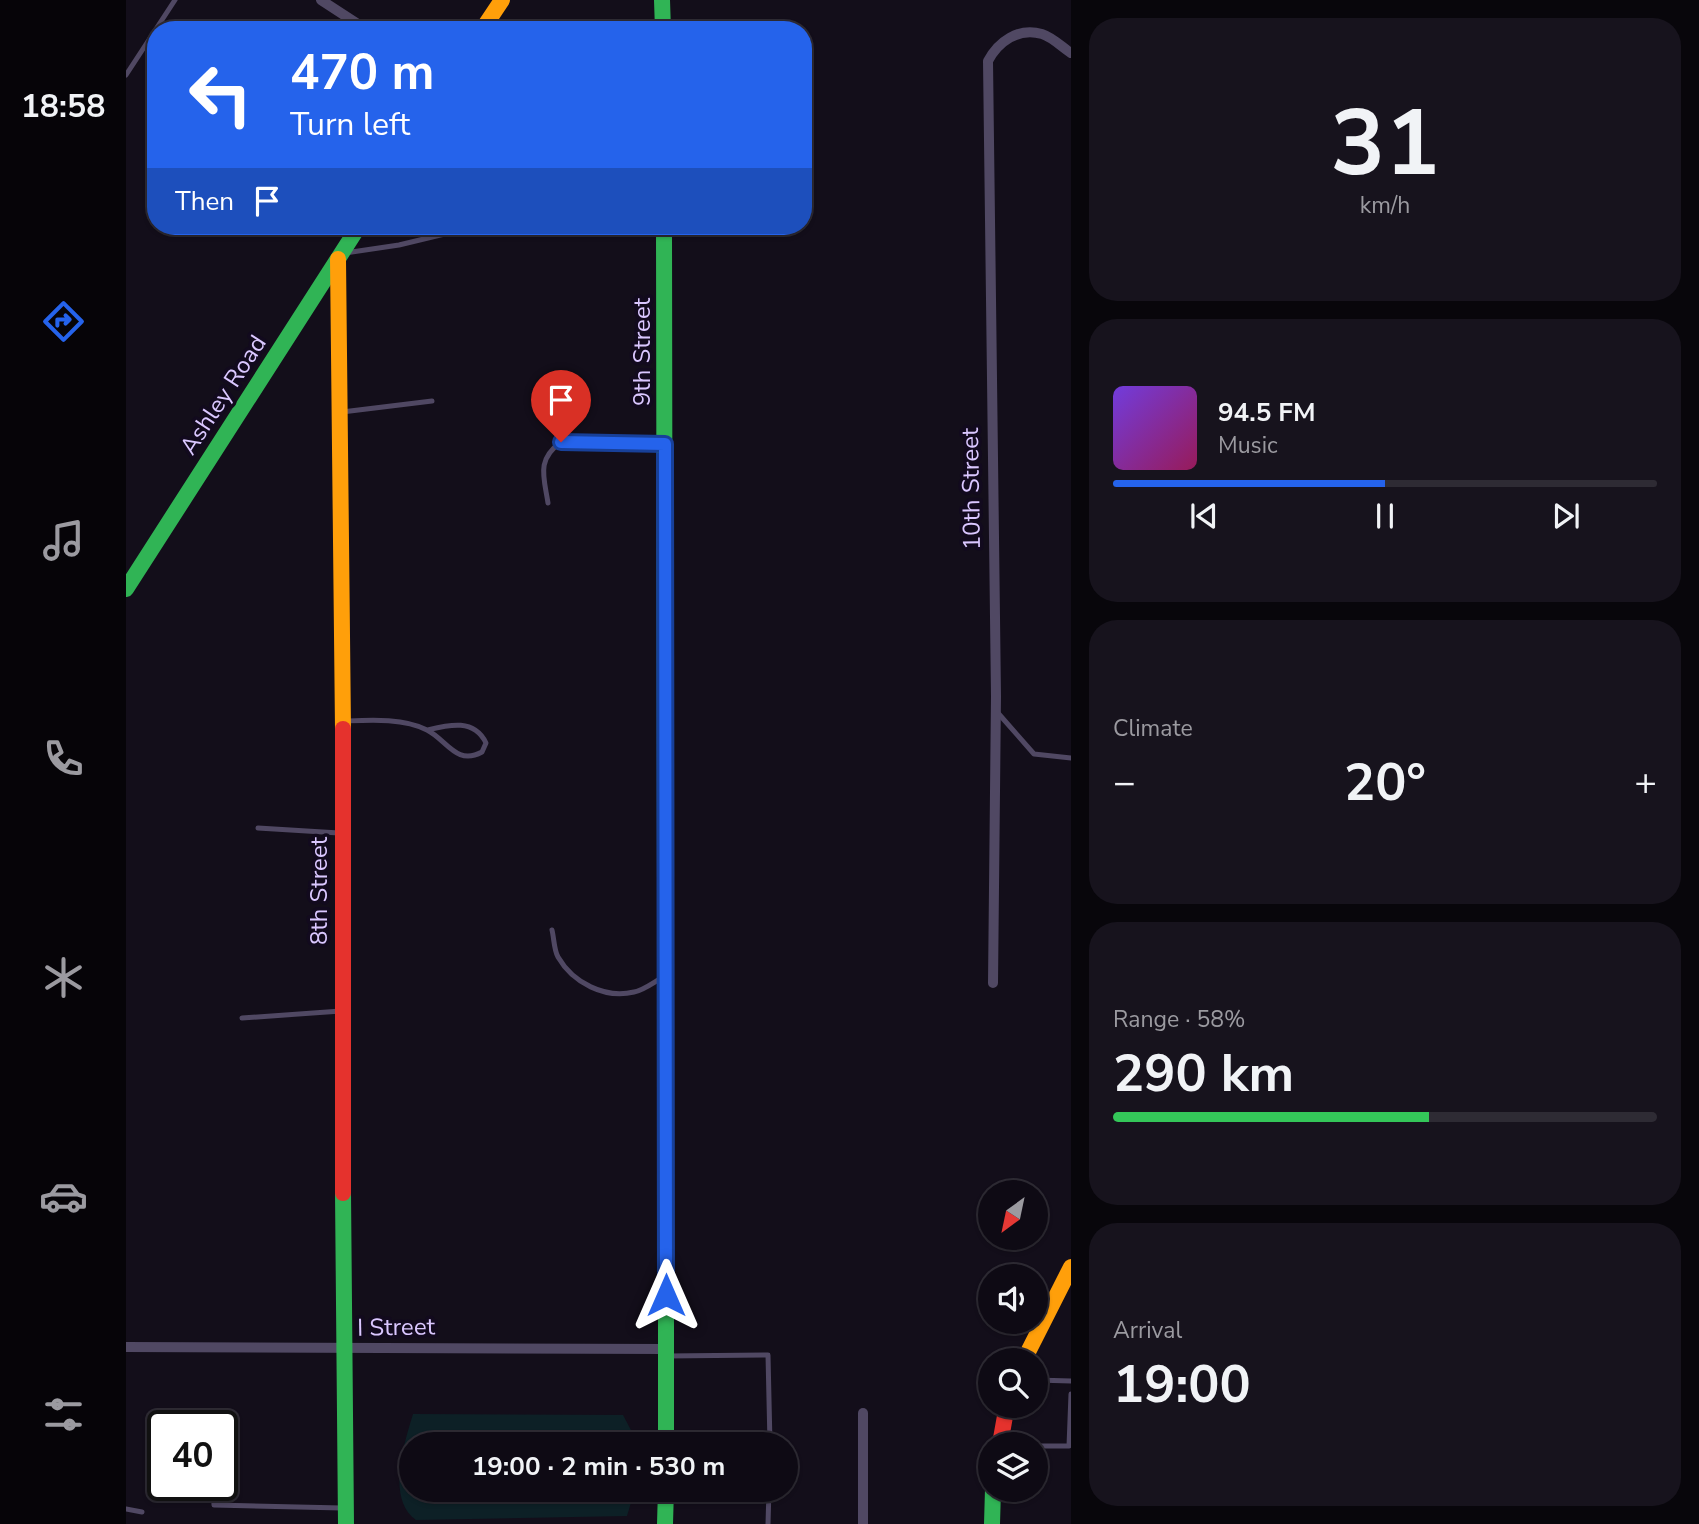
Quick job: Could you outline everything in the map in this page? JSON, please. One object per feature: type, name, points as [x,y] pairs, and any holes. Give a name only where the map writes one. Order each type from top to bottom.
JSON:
[{"type":"street","points":[[321,0],[353,21]]},
{"type":"street","points":[[488,21],[502,0]]},
{"type":"street","points":[[662,0],[663,21]]},
{"type":"street","name":"10th Street","points":[[993,983],[995,710],[988,61],[996,46],[1010,36],[1042,34],[1071,53]]},
{"type":"street","name":"Ashley Road","points":[[126,589],[353,235]]},
{"type":"street","name":"9th Street","points":[[664,235],[666,1432]]},
{"type":"street","name":"8th Street","points":[[340,256],[341,1011],[346,1516]]},
{"type":"street","points":[[1030,1348],[1071,1267]]},
{"type":"street","name":"I Street","points":[[126,1347],[345,1349],[484,1346],[666,1352]]},
{"type":"street","points":[[863,1413],[863,1524]]},
{"type":"street","points":[[665,1524],[666,1502]]},
{"type":"street","points":[[992,1524],[993,1502]]},
{"type":"lane","points":[[161,21],[175,0]]},
{"type":"lane","points":[[126,75],[147,43]]},
{"type":"lane","points":[[340,256],[439,235]]},
{"type":"lane","points":[[342,412],[432,401]]},
{"type":"lane","points":[[548,503],[543,465],[548,451],[561,442],[665,444]]},
{"type":"lane","points":[[995,710],[1034,754],[1071,758]]},
{"type":"lane","points":[[342,721],[380,720],[427,730],[458,723],[482,734],[486,743],[482,752],[474,756],[460,756],[427,730]]},
{"type":"lane","points":[[258,828],[342,833]]},
{"type":"lane","points":[[552,930],[557,955],[580,981],[598,991],[618,994],[637,992],[667,975]]},
{"type":"lane","points":[[242,1018],[341,1011]]},
{"type":"lane","points":[[666,1352],[768,1355],[770,1432]]},
{"type":"lane","points":[[1048,1380],[1071,1381]]},
{"type":"lane","points":[[1048,1446],[1069,1446],[1071,1394]]},
{"type":"lane","points":[[214,1501],[214,1505],[346,1516]]},
{"type":"lane","points":[[768,1524],[769,1502]]},
{"type":"lane","points":[[126,1509],[142,1511]]},
{"type":"shaded area","points":[[413,1414],[623,1415],[632,1432],[407,1432]]},
{"type":"shaded area","points":[[403,1502],[631,1502],[627,1516],[416,1520],[407,1511]]},
{"type":"traffic: fast","points":[[662,0],[663,21]]},
{"type":"traffic: fast","points":[[126,589],[353,235]]},
{"type":"traffic: fast","points":[[664,235],[665,879]]},
{"type":"traffic: fast","points":[[343,1193],[346,1524]]},
{"type":"traffic: fast","points":[[666,1244],[666,1432]]},
{"type":"traffic: fast","points":[[665,1524],[666,1502]]},
{"type":"traffic: fast","points":[[992,1524],[993,1502]]},
{"type":"traffic: slow","points":[[488,21],[502,0]]},
{"type":"traffic: slow","points":[[338,259],[343,729]]},
{"type":"traffic: slow","points":[[1030,1348],[1071,1267]]},
{"type":"traffic: jam","points":[[343,729],[343,1193]]},
{"type":"traffic: jam","points":[[665,879],[666,1244]]},
{"type":"traffic: jam","points":[[1002,1432],[1005,1418]]},
{"type":"route","points":[[561,442],[665,444],[666,1295]]}]
